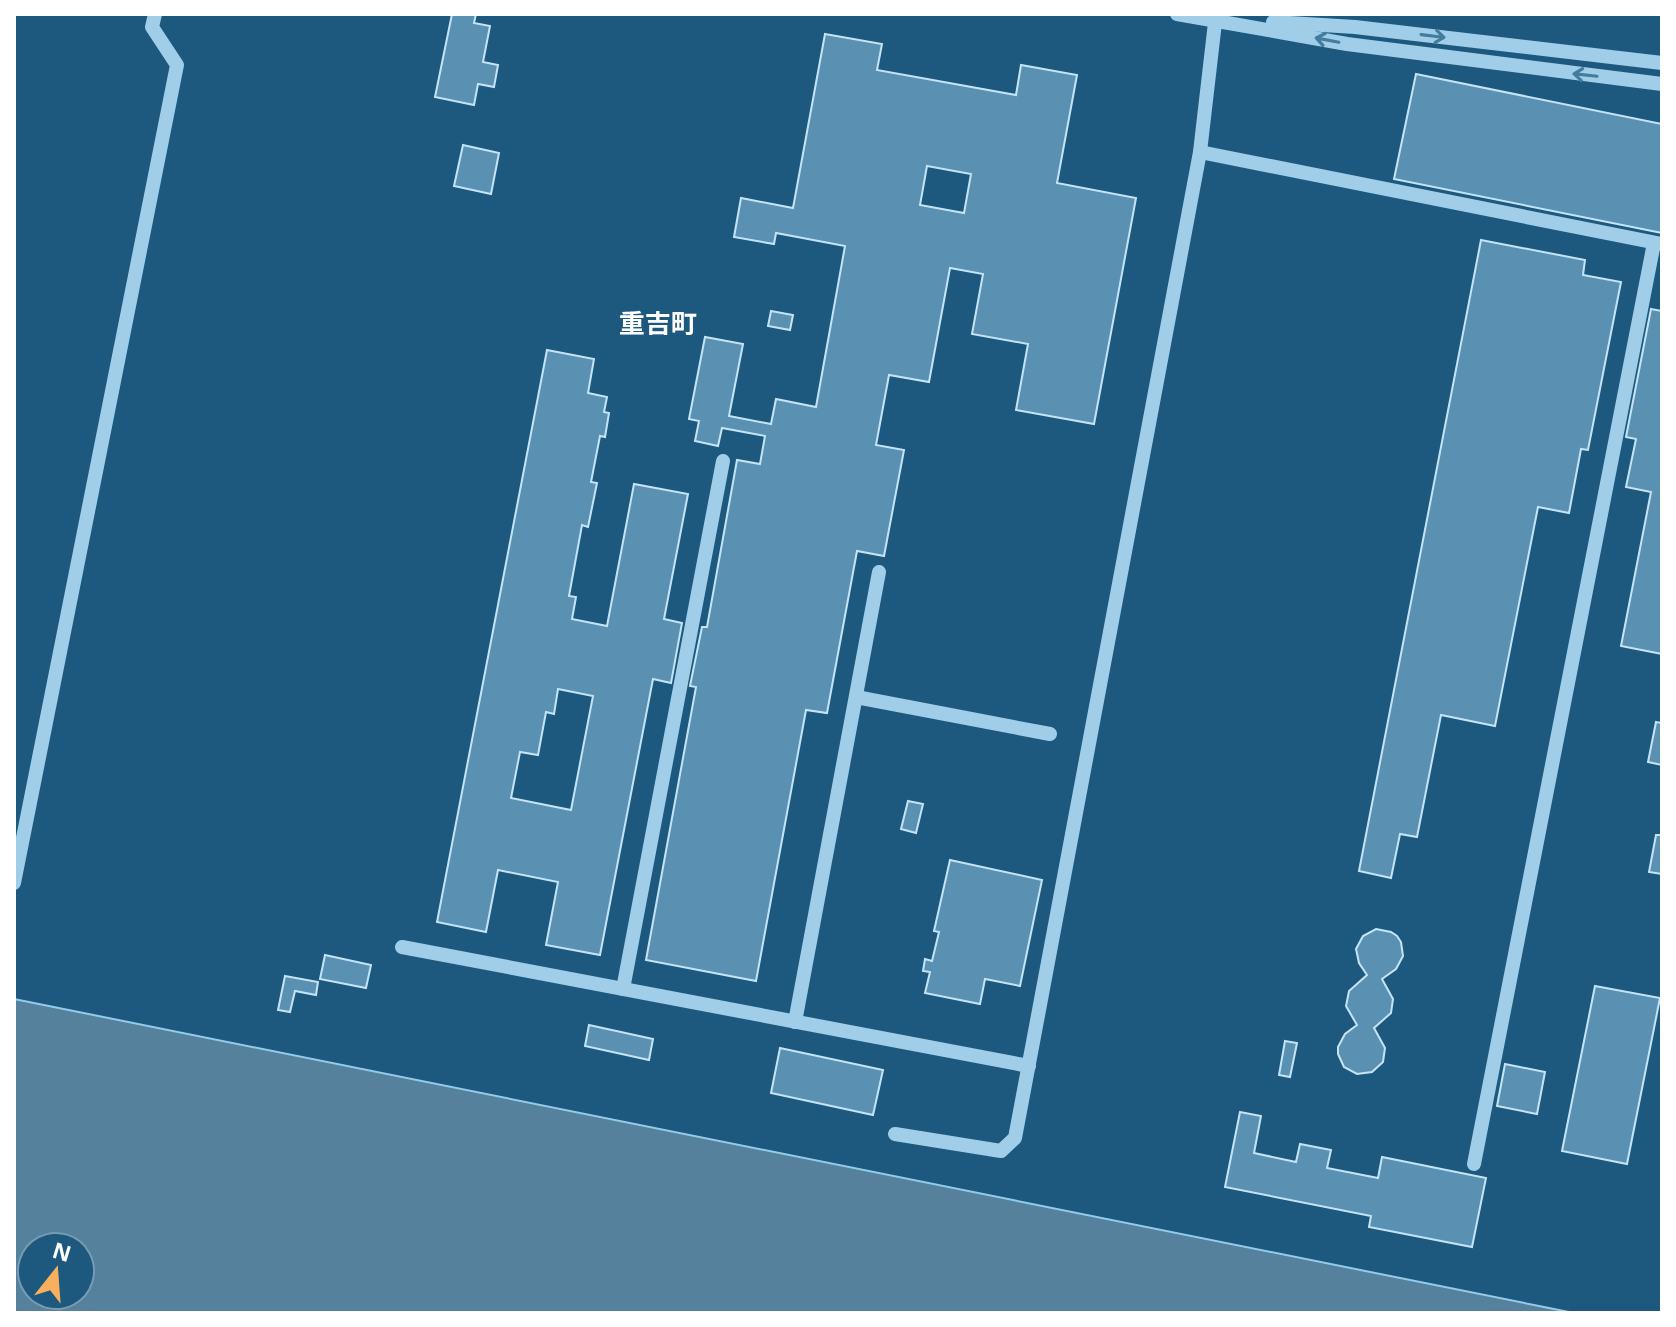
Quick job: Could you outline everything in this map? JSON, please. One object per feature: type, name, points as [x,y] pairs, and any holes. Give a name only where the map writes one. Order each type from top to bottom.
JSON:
[{"type":"street","points":[[14,883],[177,65],[152,27],[155,14]]},
{"type":"street","points":[[1177,14],[1355,27],[1662,63]]},
{"type":"street","points":[[1216,17],[1347,44],[1662,84]]},
{"type":"street","points":[[895,1134],[1001,1151],[1015,1138],[1200,152],[1216,17]]},
{"type":"street","points":[[1200,152],[1658,244],[1474,1164]]},
{"type":"street","points":[[623,989],[723,461]]},
{"type":"street","points":[[795,1022],[879,572]]},
{"type":"street","points":[[856,697],[1050,734]]},
{"type":"street","points":[[402,947],[1029,1066]]},
{"type":"water","points":[[14,999],[1574,1313],[14,1313]]},
{"type":"building","points":[[452,14],[476,14],[474,23],[490,26],[483,62],[498,65],[494,87],[478,84],[474,105],[435,97]]},
{"type":"building","points":[[825,34],[882,44],[877,70],[1016,95],[1021,65],[1077,75],[1057,183],[1136,198],[1094,424],[1016,410],[1028,344],[972,334],[983,274],[950,268],[929,382],[889,375],[876,445],[904,450],[884,556],[857,551],[827,713],[806,710],[756,981],[646,960],[696,687],[690,686],[702,627],[707,627],[737,460],[760,464],[765,436],[722,428],[718,446],[695,441],[699,421],[689,419],[705,337],[743,344],[729,416],[771,424],[776,399],[816,407],[845,246],[776,233],[774,244],[734,237],[741,198],[793,208]],"holes":[[[927,166],[971,174],[964,213],[920,205]]]},
{"type":"building","points":[[1416,74],[1662,124],[1662,233],[1394,179]]},
{"type":"building","points":[[463,145],[499,153],[491,194],[454,186]]},
{"type":"building","points":[[1481,240],[1585,260],[1583,275],[1621,282],[1588,450],[1581,449],[1569,513],[1538,507],[1495,726],[1441,715],[1417,837],[1400,834],[1391,878],[1359,871]]},
{"type":"building","points":[[1651,309],[1662,311],[1662,654],[1621,646],[1651,492],[1626,487],[1636,439],[1626,437]]},
{"type":"building","points":[[771,311],[793,315],[790,330],[768,326]]},
{"type":"building","points":[[547,350],[594,359],[588,393],[607,397],[604,412],[609,413],[605,437],[600,436],[591,482],[597,483],[588,527],[582,525],[569,596],[576,597],[572,619],[607,626],[634,484],[688,494],[664,619],[682,623],[671,683],[653,679],[600,955],[546,945],[558,882],[498,870],[486,932],[437,922]],"holes":[[[558,689],[593,696],[571,810],[511,798],[520,752],[538,755],[546,712],[554,714]]]},
{"type":"building","points":[[1656,722],[1662,723],[1662,765],[1648,762]]},
{"type":"building","points":[[908,801],[923,804],[916,833],[901,829]]},
{"type":"building","points":[[1656,835],[1662,835],[1662,874],[1649,872]]},
{"type":"building","points":[[950,860],[1042,880],[1020,986],[985,979],[980,1004],[925,993],[930,972],[923,971],[925,959],[932,961],[939,932],[934,931]]},
{"type":"building","points":[[1376,929],[1397,936],[1403,956],[1396,969],[1382,979],[1393,999],[1391,1013],[1374,1028],[1385,1048],[1383,1062],[1372,1072],[1357,1074],[1344,1067],[1338,1047],[1345,1034],[1357,1025],[1346,1006],[1349,991],[1367,975],[1359,963],[1356,949],[1363,936]]},
{"type":"building","points":[[325,955],[371,965],[366,988],[320,979]]},
{"type":"building","points":[[285,976],[318,982],[316,995],[295,991],[290,1012],[278,1010]]},
{"type":"building","points":[[1595,986],[1660,998],[1627,1164],[1562,1151]]},
{"type":"building","points":[[589,1025],[653,1039],[649,1060],[585,1046]]},
{"type":"building","points":[[1285,1041],[1297,1043],[1290,1077],[1279,1075]]},
{"type":"building","points":[[780,1048],[883,1070],[873,1115],[771,1093]]},
{"type":"building","points":[[1505,1064],[1545,1072],[1537,1114],[1497,1106]]},
{"type":"building","points":[[1240,1112],[1261,1116],[1254,1153],[1296,1162],[1300,1144],[1331,1150],[1327,1168],[1378,1178],[1382,1157],[1486,1178],[1472,1247],[1369,1227],[1371,1216],[1225,1187]]},
{"type":"district","name":"重吉町","points":[[658,323]]}]
